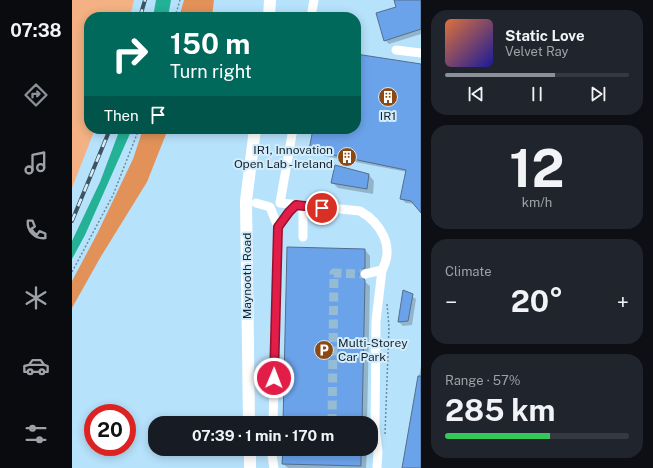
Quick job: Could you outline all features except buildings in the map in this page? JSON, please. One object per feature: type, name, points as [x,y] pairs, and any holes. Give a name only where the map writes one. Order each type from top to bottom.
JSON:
[{"type":"main road","points":[[269,12],[270,0]]},
{"type":"main road","name":"Maynooth Road","points":[[249,416],[246,201],[254,134]]},
{"type":"main road","points":[[250,456],[250,468]]},
{"type":"lane","points":[[312,12],[314,0]]},
{"type":"lane","points":[[396,50],[421,53]]},
{"type":"lane","points":[[280,203],[292,134]]},
{"type":"lane","points":[[273,416],[278,227],[270,207],[254,202],[280,203],[360,211],[368,216],[380,228],[386,243],[386,262],[382,270],[376,321],[375,416]]},
{"type":"lane","points":[[278,227],[289,212],[300,206]]},
{"type":"lane","points":[[300,206],[303,237]]},
{"type":"lane","points":[[365,274],[382,270]]},
{"type":"lane","points":[[272,456],[274,468]]},
{"type":"lane","points":[[376,456],[377,468]]},
{"type":"path","points":[[176,12],[180,0]]},
{"type":"path","points":[[72,272],[113,195],[137,134]]},
{"type":"shaded area","points":[[72,0],[134,0],[131,12],[84,12],[84,134],[93,134],[72,188]]},
{"type":"shaded area","points":[[156,0],[171,0],[169,12],[154,12]]},
{"type":"shaded area","points":[[184,0],[214,0],[213,12],[180,12]]},
{"type":"shaded area","points":[[118,134],[130,134],[85,235],[72,259],[72,241],[100,182]]},
{"type":"shaded area","points":[[141,134],[166,134],[147,182],[100,258],[72,308],[72,281],[97,234],[133,159]]},
{"type":"tunnel","points":[[332,416],[334,273],[365,274]]},
{"type":"railway","points":[[141,12],[145,0]]},
{"type":"railway","points":[[72,221],[108,134]]},
{"type":"place","name":"IR1","points":[[388,97]]},
{"type":"place","name":"IR1, Innovation Open Lab - Ireland","points":[[347,157]]},
{"type":"place","name":"Multi-Storey Car Park","points":[[324,350]]},
{"type":"route","points":[[274,378],[278,227],[280,222],[296,205],[322,208]]}]
